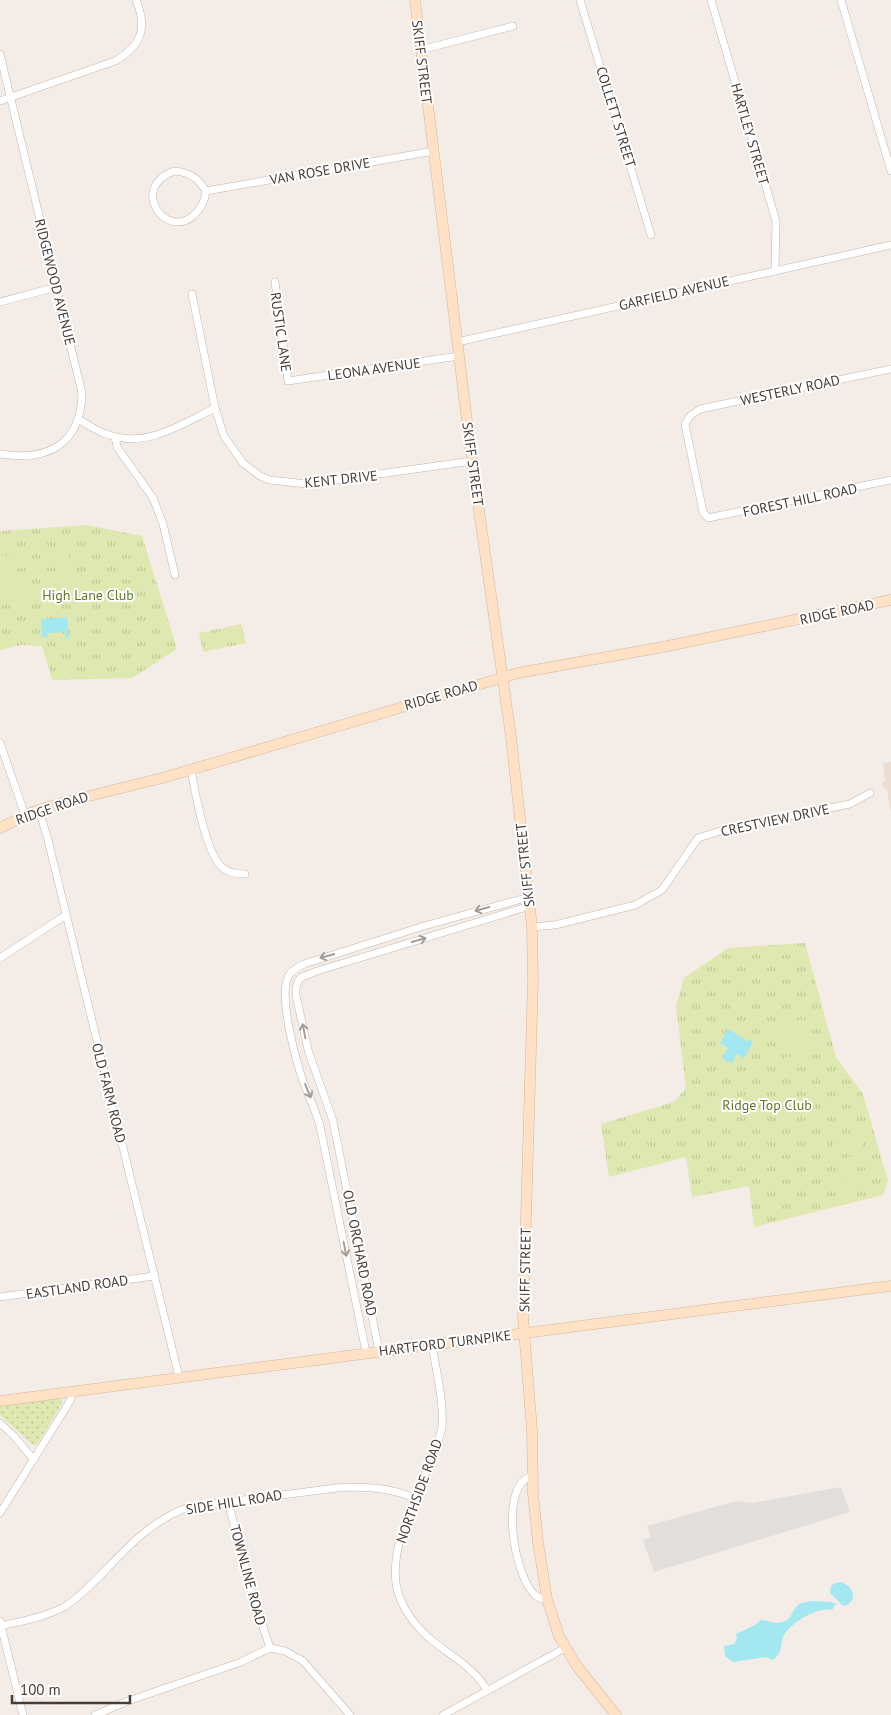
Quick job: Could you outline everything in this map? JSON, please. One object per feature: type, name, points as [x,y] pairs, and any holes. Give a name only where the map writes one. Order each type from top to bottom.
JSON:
[{"type":"main road","name":"SKIFF STREET","points":[[415,0],[472,461],[503,677],[532,927],[533,981],[524,1334],[530,1394],[532,1476],[537,1533],[547,1600],[553,1622],[565,1648],[591,1685],[616,1715]]},
{"type":"main road","name":"RIDGE ROAD","points":[[0,828],[39,810],[191,770],[503,677],[891,600]]},
{"type":"main road","name":"HARTFORD TURNPIKE","points":[[0,1401],[366,1352],[524,1334],[891,1286]]},
{"type":"street","points":[[0,101],[115,61],[125,55],[138,41],[141,33],[141,15],[136,0]]},
{"type":"street","name":"COLLETT STREET","points":[[580,0],[651,235]]},
{"type":"street","name":"HARTLEY STREET","points":[[711,0],[776,221],[775,271]]},
{"type":"street","points":[[841,0],[891,171]]},
{"type":"street","points":[[420,50],[513,26]]},
{"type":"street","name":"RIDGEWOOD AVENUE","points":[[0,54],[82,393],[81,413],[71,433],[63,442],[45,453],[33,456],[0,454]]},
{"type":"street","name":"VAN ROSE DRIVE","points":[[206,191],[434,151]]},
{"type":"street","points":[[174,171],[184,171],[193,175],[206,191],[205,199],[198,211],[191,218],[182,222],[172,221],[163,217],[156,210],[152,200],[153,190],[157,181],[164,174],[174,171]]},
{"type":"street","name":"GARFIELD AVENUE","points":[[457,342],[891,245]]},
{"type":"street","name":"RUSTIC LANE","points":[[275,282],[288,381]]},
{"type":"street","points":[[0,302],[56,287]]},
{"type":"street","name":"KENT DRIVE","points":[[192,294],[215,408],[224,436],[243,463],[260,476],[270,480],[308,484],[472,461]]},
{"type":"street","name":"LEONA AVENUE","points":[[288,381],[459,356]]},
{"type":"street","name":"WESTERLY ROAD","points":[[708,518],[703,512],[685,424],[690,416],[700,409],[891,369]]},
{"type":"street","points":[[78,419],[95,429],[115,437],[142,439],[156,436],[215,408]]},
{"type":"street","points":[[115,437],[117,447],[153,498],[165,533],[175,575]]},
{"type":"street","name":"FOREST HILL ROAD","points":[[708,518],[891,480]]},
{"type":"street","points":[[0,744],[25,815]]},
{"type":"street","points":[[191,770],[211,852],[224,869],[230,872],[245,874]]},
{"type":"street","name":"CRESTVIEW DRIVE","points":[[532,927],[555,924],[635,906],[662,890],[698,838],[732,827],[850,804],[870,793]]},
{"type":"street","name":"OLD FARM ROAD","points":[[39,810],[178,1377]]},
{"type":"street","points":[[530,902],[403,945],[317,971],[302,977],[297,983],[287,980],[290,974],[304,964],[401,934],[530,902]]},
{"type":"street","points":[[0,958],[66,915]]},
{"type":"street","points":[[401,934],[403,945]]},
{"type":"street","name":"OLD ORCHARD ROAD","points":[[287,980],[284,996],[294,1048],[301,1074],[317,1113],[366,1352]]},
{"type":"street","name":"OLD ORCHARD ROAD","points":[[297,983],[296,995],[308,1050],[330,1110],[341,1156],[379,1351]]},
{"type":"street","points":[[317,1113],[330,1110]]},
{"type":"street","points":[[326,1160],[341,1156]]},
{"type":"street","name":"EASTLAND ROAD","points":[[0,1297],[154,1276]]},
{"type":"street","name":"NORTHSIDE ROAD","points":[[432,1344],[442,1404],[442,1428],[435,1450],[414,1498],[398,1548],[395,1578],[398,1595],[407,1614],[418,1628],[433,1642],[470,1669],[482,1681],[487,1690]]},
{"type":"street","points":[[0,1513],[68,1406],[71,1399],[71,1391]]},
{"type":"street","points":[[0,1423],[14,1436],[34,1460]]},
{"type":"street","points":[[532,1476],[523,1481],[514,1499],[515,1540],[520,1568],[527,1584],[535,1595],[547,1600]]},
{"type":"street","name":"SIDE HILL ROAD","points":[[1,1624],[37,1617],[64,1607],[79,1596],[149,1527],[166,1516],[189,1507],[344,1487],[387,1490],[414,1498]]},
{"type":"street","name":"TOWNLINE ROAD","points":[[228,1502],[253,1596],[270,1648]]},
{"type":"street","points":[[1,1624],[23,1715]]},
{"type":"street","points":[[95,1715],[128,1701],[242,1662],[270,1648],[285,1651],[303,1661],[350,1715]]},
{"type":"street","points":[[442,1715],[565,1648]]},
{"type":"shaded area","points":[[891,762],[891,813],[887,789],[884,789],[882,782],[885,781],[883,763]]},
{"type":"shaded area","points":[[841,1487],[850,1512],[654,1572],[643,1540],[651,1537],[647,1526],[736,1501],[752,1503]]},
{"type":"green space","name":"High Lane Club","points":[[87,525],[142,536],[177,649],[132,678],[52,680],[42,646],[21,645],[0,650],[0,531]]},
{"type":"green space","points":[[69,554],[69,567],[42,568],[41,555]]},
{"type":"green space","points":[[25,555],[26,568],[0,569],[0,556]]},
{"type":"green space","points":[[70,571],[70,584],[43,585],[42,572]]},
{"type":"green space","points":[[27,573],[27,586],[0,588],[0,575]]},
{"type":"green space","points":[[71,588],[71,601],[44,602],[43,589]]},
{"type":"green space","points":[[28,590],[28,603],[0,605],[0,592]]},
{"type":"green space","points":[[241,624],[246,643],[203,652],[199,633]]},
{"type":"green space","points":[[235,628],[237,641],[210,647],[207,635]]},
{"type":"green space","name":"Ridge Top Club","points":[[805,943],[836,1057],[863,1094],[888,1181],[883,1195],[754,1227],[749,1186],[692,1197],[686,1157],[609,1177],[601,1124],[674,1102],[686,1088],[676,1006],[684,978],[728,948]]},
{"type":"green space","points":[[804,1019],[805,1022],[809,1021],[811,1028],[806,1029],[807,1031],[780,1038],[779,1035],[775,1036],[773,1029],[777,1028],[777,1025]]},
{"type":"green space","points":[[808,1035],[811,1048],[783,1054],[780,1041]]},
{"type":"green space","points":[[811,1052],[814,1064],[787,1070],[784,1058]]},
{"type":"green space","points":[[860,1137],[864,1149],[836,1156],[833,1144]]},
{"type":"green space","points":[[864,1153],[868,1165],[840,1172],[837,1160]]},
{"type":"green space","points":[[868,1169],[872,1181],[844,1188],[841,1176]]},
{"type":"green space","points":[[54,1398],[62,1400],[62,1404],[38,1443],[34,1446],[0,1415],[0,1406]]},
{"type":"water","points":[[67,617],[69,637],[66,638],[65,632],[48,633],[48,637],[42,637],[41,619]]},
{"type":"water","points":[[728,1029],[747,1041],[749,1039],[753,1042],[744,1058],[737,1054],[732,1064],[722,1058],[728,1048],[720,1043]]},
{"type":"water","points":[[841,1582],[852,1590],[853,1596],[848,1605],[843,1606],[830,1593],[831,1586]]},
{"type":"water","points":[[812,1601],[836,1604],[832,1610],[812,1613],[793,1625],[784,1635],[781,1649],[773,1660],[766,1657],[733,1662],[725,1656],[724,1646],[734,1644],[737,1639],[736,1634],[761,1620],[777,1623],[786,1621],[798,1605]]}]
